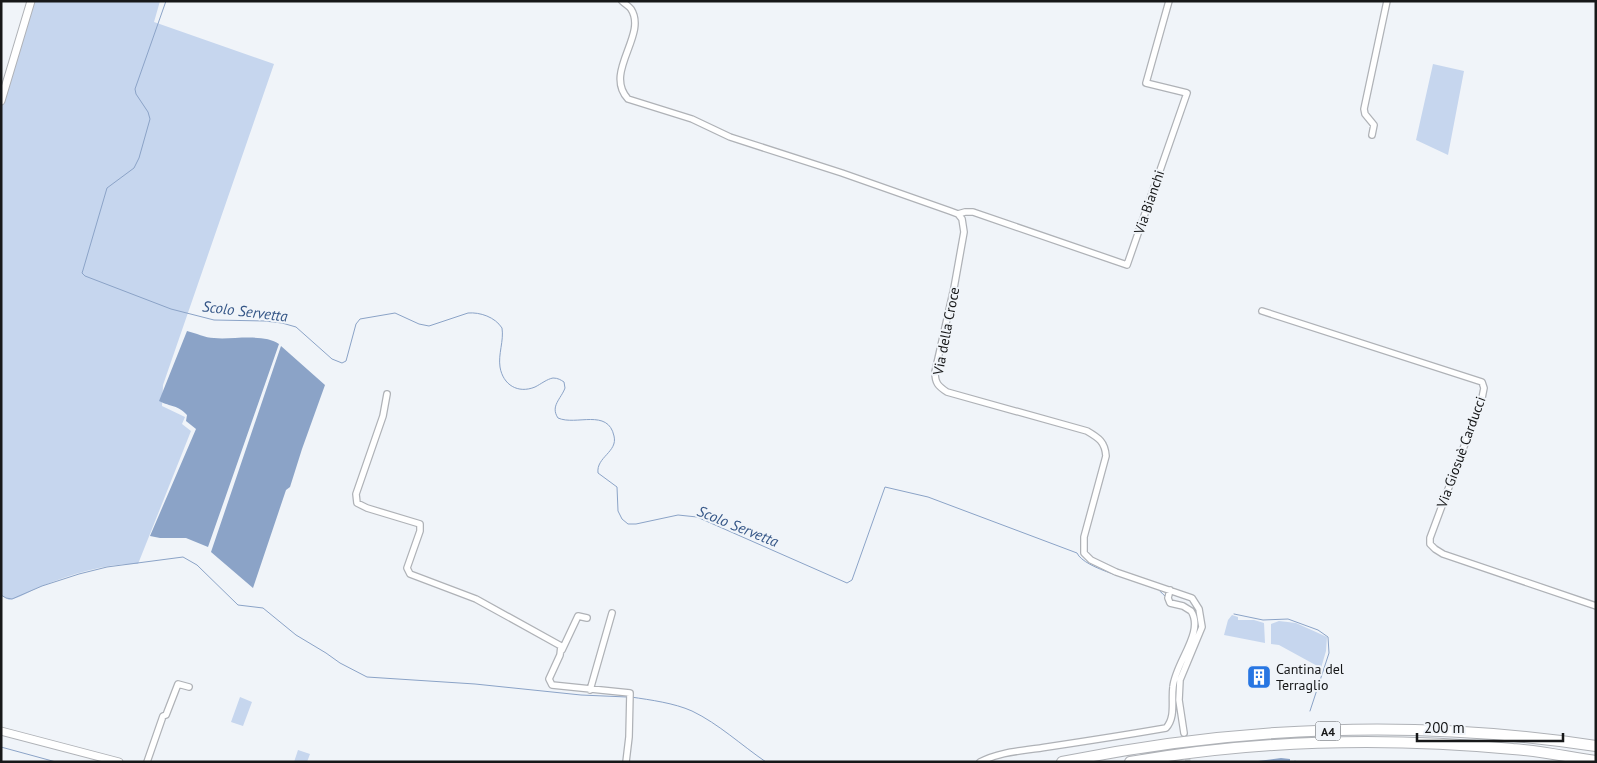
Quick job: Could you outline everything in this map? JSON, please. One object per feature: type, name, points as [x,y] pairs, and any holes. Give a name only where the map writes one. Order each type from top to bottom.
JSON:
[{"type":"highway","name":"A4","points":[[1062,762],[1209,738],[1367,729],[1442,730],[1518,736],[1596,746]]},
{"type":"highway","name":"A4","points":[[1130,762],[1246,747],[1366,742],[1515,749],[1596,761]]},
{"type":"street","points":[[1,101],[31,1]]},
{"type":"street","points":[[622,1],[630,8],[634,21],[633,34],[620,76],[622,93],[628,100],[692,119],[730,136],[958,214]]},
{"type":"street","name":"Via Bianchi","points":[[958,214],[973,212],[1127,264],[1187,93],[1146,83],[1169,1]]},
{"type":"street","points":[[1372,135],[1374,125],[1365,114],[1364,109],[1387,1]]},
{"type":"street","name":"Via della Croce","points":[[958,214],[962,219],[964,232],[954,288],[934,372],[935,382],[947,392],[1088,431],[1100,438],[1105,447],[1106,456],[1084,537],[1084,553],[1091,560],[1116,572],[1192,598],[1199,609],[1202,626],[1180,680],[1179,700],[1184,733]]},
{"type":"street","name":"Via Giosuè Carducci","points":[[1262,311],[1482,382],[1484,388],[1482,398],[1430,538],[1430,544],[1443,554],[1596,606]]},
{"type":"street","points":[[386,394],[383,416],[356,494],[357,503],[420,524],[420,531],[407,568],[410,574],[476,600],[556,642],[561,646],[561,651]]},
{"type":"street","points":[[980,762],[990,756],[1005,752],[1166,728],[1171,722],[1172,717],[1175,676],[1192,638],[1195,624],[1190,610],[1170,603],[1168,598],[1170,590]]},
{"type":"street","points":[[590,690],[612,613]]},
{"type":"street","points":[[587,618],[578,616],[549,679],[550,683],[552,686],[560,688],[630,693],[626,762]]},
{"type":"street","points":[[147,762],[163,716],[166,715],[178,684],[189,687]]},
{"type":"street","points":[[1,731],[118,762]]},
{"type":"shaded area","points":[[34,1],[160,1],[154,22],[274,64],[163,385],[162,406],[185,417],[182,424],[191,431],[138,564],[101,567],[65,577],[18,598],[9,600],[1,595],[1,108]]},
{"type":"shaded area","points":[[1433,64],[1464,71],[1448,155],[1416,140]]},
{"type":"shaded area","points":[[187,331],[211,338],[256,338],[279,344],[208,547],[186,538],[150,536],[196,429],[186,421],[187,415],[184,412],[159,401]]},
{"type":"shaded area","points":[[281,346],[325,385],[290,487],[286,490],[253,588],[211,552]]},
{"type":"shaded area","points":[[1232,615],[1238,617],[1238,620],[1254,620],[1264,623],[1265,643],[1224,635],[1228,620]]},
{"type":"shaded area","points":[[1279,621],[1296,623],[1327,637],[1326,651],[1321,668],[1279,645],[1271,644],[1271,624]]},
{"type":"shaded area","points":[[240,697],[252,702],[243,726],[231,722]]},
{"type":"shaded area","points":[[298,750],[310,754],[307,762],[294,762]]},
{"type":"shaded area","points":[[1281,758],[1290,759],[1290,762],[1250,762]]},
{"type":"waterway","name":"Scolo Servetta","points":[[166,1],[135,89],[150,119],[139,158],[134,168],[107,188],[82,273],[85,276],[171,309],[214,320],[265,321],[296,327],[332,359],[342,363],[346,361],[356,324],[360,319],[395,313],[419,324],[429,326],[468,313],[487,316],[502,328],[500,367],[504,379],[508,383],[517,388],[529,389],[546,380],[559,379],[564,382],[565,388],[555,410],[558,418],[565,420],[598,420],[605,422],[611,428],[614,436],[613,446],[600,463],[598,473],[617,487],[618,511],[622,519],[628,524],[678,515],[697,517],[847,583],[852,580],[885,487],[928,497],[1077,553],[1090,564],[1113,574],[1156,588],[1165,596]]},
{"type":"waterway","points":[[1,595],[12,599],[42,586],[107,567],[183,557],[197,565],[238,605],[263,608],[296,635],[340,663],[367,677],[475,684],[581,695],[627,697]]},
{"type":"waterway","name":"Scolo Servetta","points":[[1234,614],[1263,620],[1288,619],[1318,630],[1328,637],[1329,653],[1310,711]]},
{"type":"waterway","points":[[631,697],[670,704],[692,711],[721,728],[766,762]]},
{"type":"waterway","points":[[1,747],[56,762]]},
{"type":"tunnel","points":[[1185,740],[1188,762]]},
{"type":"place","name":"Cantina del Terraglio","points":[[1259,677]]}]
